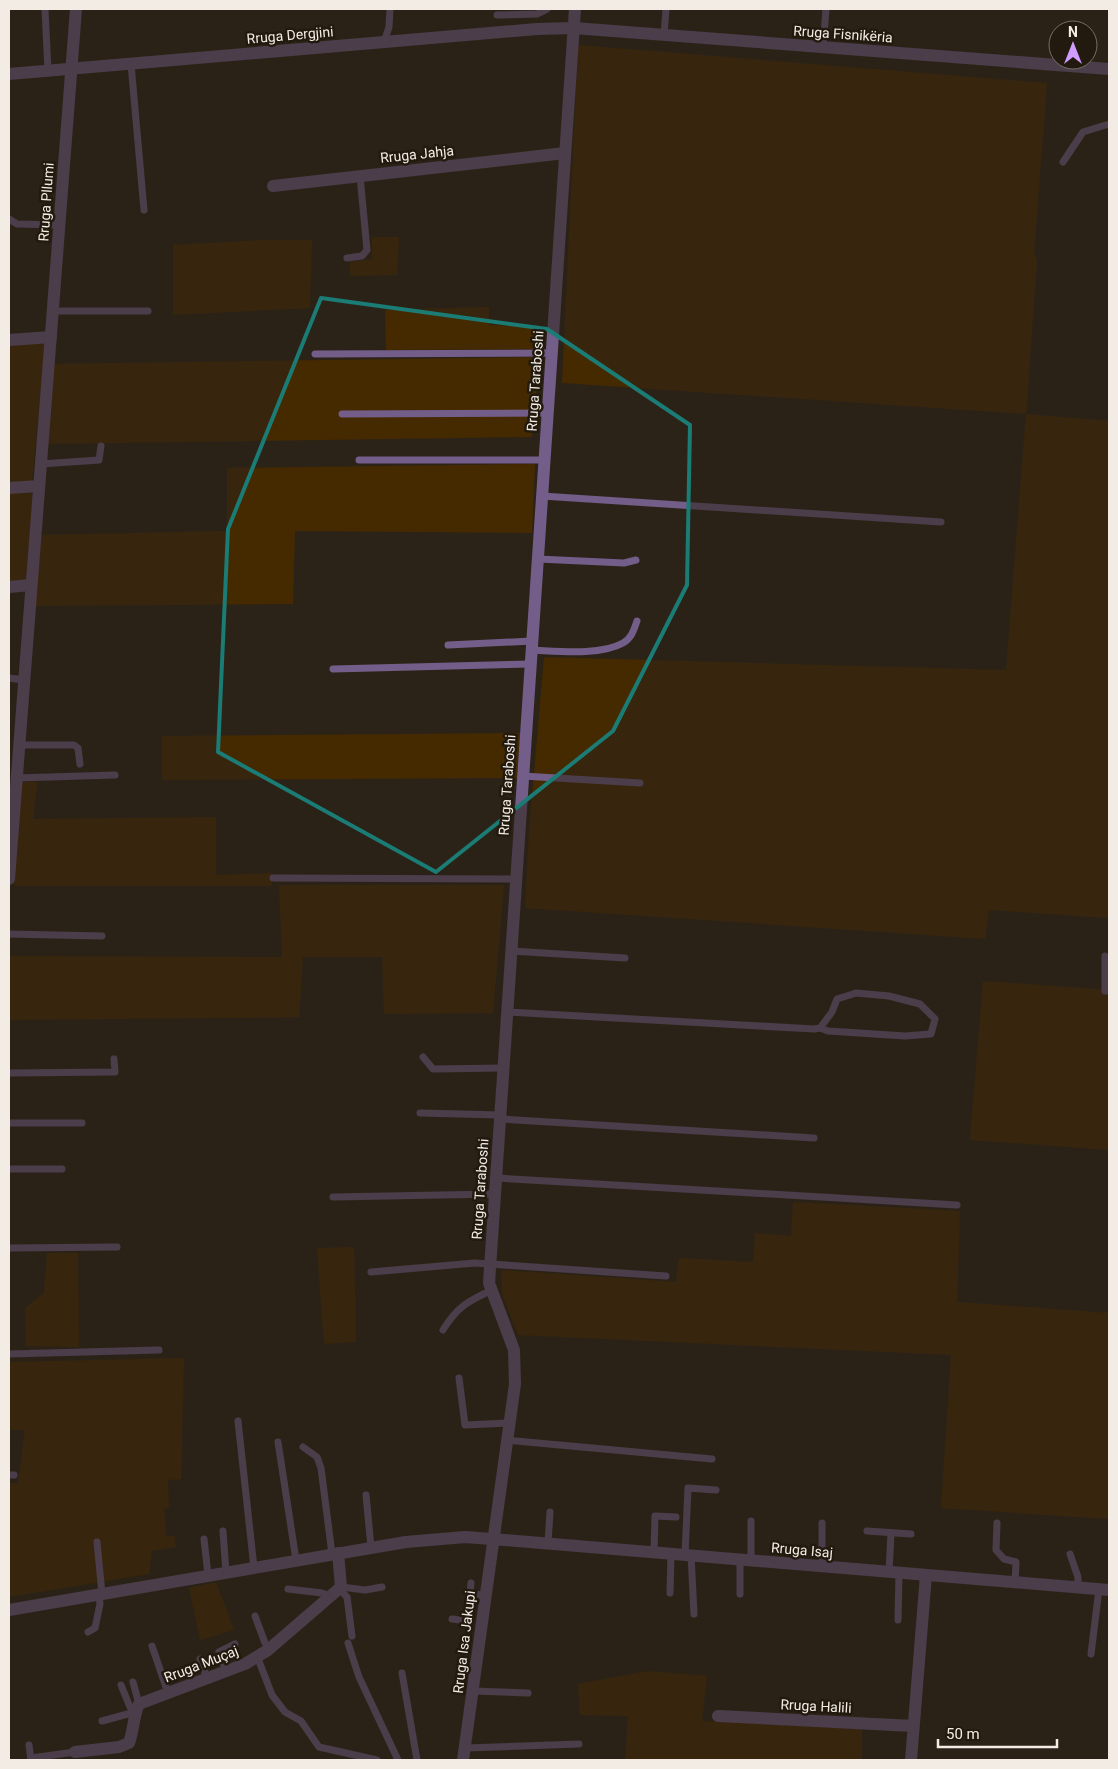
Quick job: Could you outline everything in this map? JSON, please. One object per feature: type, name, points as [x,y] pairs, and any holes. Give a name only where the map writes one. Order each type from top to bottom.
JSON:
[{"type":"street","name":"Rruga Pllumi","points":[[9,879],[11,821],[19,745],[15,711],[24,680],[76,9]]},
{"type":"street","name":"Rruga Taraboshi","points":[[492,1539],[515,1384],[514,1350],[489,1283],[490,1264],[575,9]]},
{"type":"street","name":"Rruga Dergjini","points":[[9,74],[537,29],[574,28]]},
{"type":"street","name":"Rruga Fisnikëria","points":[[574,28],[1109,69]]},
{"type":"street","name":"Rruga Jahja","points":[[273,186],[565,153]]},
{"type":"street","points":[[9,340],[51,338]]},
{"type":"street","points":[[9,488],[39,486]]},
{"type":"street","points":[[9,587],[31,585]]},
{"type":"street","points":[[9,1610],[430,1538],[492,1539]]},
{"type":"street","name":"Rruga Isaj","points":[[492,1539],[926,1576],[1104,1589]]},
{"type":"street","name":"Rruga Isa Jakupi","points":[[464,1754],[492,1539]]},
{"type":"street","points":[[335,1554],[337,1590]]},
{"type":"street","points":[[911,1760],[926,1576]]},
{"type":"street","name":"Rruga Muçaj","points":[[136,1709],[168,1693],[226,1671],[257,1656],[270,1648],[337,1590]]},
{"type":"street","points":[[75,1752],[119,1747],[129,1743],[134,1732],[136,1709]]},
{"type":"street","name":"Rruga Halili","points":[[718,1716],[913,1726]]},
{"type":"lane","points":[[45,9],[48,71]]},
{"type":"lane","points":[[384,42],[389,27],[390,9]]},
{"type":"lane","points":[[497,14],[537,14],[547,9]]},
{"type":"lane","points":[[664,35],[666,9]]},
{"type":"lane","points":[[823,47],[826,9]]},
{"type":"lane","points":[[537,14],[537,29]]},
{"type":"lane","points":[[131,64],[144,210]]},
{"type":"lane","points":[[1063,162],[1083,132],[1109,124]]},
{"type":"lane","points":[[347,258],[362,256],[367,250],[360,176]]},
{"type":"lane","points":[[9,219],[17,224],[59,225]]},
{"type":"lane","points":[[53,311],[148,311]]},
{"type":"lane","points":[[315,354],[552,353]]},
{"type":"lane","points":[[342,414],[547,413]]},
{"type":"lane","points":[[41,464],[99,460],[101,446]]},
{"type":"lane","points":[[359,460],[544,460]]},
{"type":"lane","points":[[542,496],[941,522]]},
{"type":"lane","points":[[538,559],[624,563],[636,560]]},
{"type":"lane","points":[[448,645],[532,646],[582,652],[609,649],[624,643],[632,635],[637,621]]},
{"type":"lane","points":[[333,669],[530,664]]},
{"type":"lane","points":[[9,678],[24,680]]},
{"type":"lane","points":[[19,745],[74,745],[78,748],[80,764]]},
{"type":"lane","points":[[16,778],[116,776]]},
{"type":"lane","points":[[523,776],[640,783]]},
{"type":"lane","points":[[273,878],[516,879]]},
{"type":"lane","points":[[9,934],[102,936]]},
{"type":"lane","points":[[511,952],[625,958]]},
{"type":"lane","points":[[1105,956],[1105,991],[1109,991]]},
{"type":"lane","points":[[507,1012],[801,1029],[820,1028],[828,1031],[913,1036],[931,1034],[935,1019],[920,1004],[889,996],[856,993],[836,1000],[832,1012],[820,1028]]},
{"type":"lane","points":[[423,1057],[434,1069],[503,1068]]},
{"type":"lane","points":[[9,1073],[115,1072],[114,1059]]},
{"type":"lane","points":[[420,1113],[814,1138]]},
{"type":"lane","points":[[9,1123],[82,1123]]},
{"type":"lane","points":[[9,1169],[62,1169]]},
{"type":"lane","points":[[496,1178],[957,1205]]},
{"type":"lane","points":[[333,1197],[495,1194]]},
{"type":"lane","points":[[9,1248],[118,1247]]},
{"type":"lane","points":[[371,1272],[475,1262],[666,1276]]},
{"type":"lane","points":[[444,1330],[451,1317],[464,1303],[492,1290]]},
{"type":"lane","points":[[9,1354],[159,1350]]},
{"type":"lane","points":[[459,1378],[465,1425],[508,1423]]},
{"type":"lane","points":[[238,1421],[254,1568]]},
{"type":"lane","points":[[506,1440],[712,1459]]},
{"type":"lane","points":[[278,1442],[296,1560]]},
{"type":"lane","points":[[303,1448],[317,1457],[321,1468],[335,1554]]},
{"type":"lane","points":[[694,1614],[688,1555],[688,1488],[716,1490]]},
{"type":"lane","points":[[366,1495],[371,1548]]},
{"type":"lane","points":[[548,1543],[550,1512]]},
{"type":"lane","points":[[654,1552],[655,1516],[676,1517]]},
{"type":"lane","points":[[740,1594],[751,1521]]},
{"type":"lane","points":[[822,1523],[822,1566]]},
{"type":"lane","points":[[997,1523],[996,1550],[1004,1559],[1016,1562],[1015,1583]]},
{"type":"lane","points":[[223,1531],[226,1572]]},
{"type":"lane","points":[[867,1531],[911,1534]]},
{"type":"lane","points":[[891,1533],[898,1620]]},
{"type":"lane","points":[[204,1539],[208,1576]]},
{"type":"lane","points":[[88,1632],[95,1628],[100,1604],[97,1542]]},
{"type":"lane","points":[[670,1593],[671,1553]]},
{"type":"lane","points":[[1070,1554],[1078,1577],[1078,1587]]},
{"type":"lane","points":[[452,1619],[467,1621],[471,1583]]},
{"type":"lane","points":[[288,1589],[322,1593],[337,1590],[366,1590],[382,1586]]},
{"type":"lane","points":[[1091,1654],[1104,1589]]},
{"type":"lane","points":[[337,1590],[347,1597],[350,1639],[359,1677],[398,1760]]},
{"type":"lane","points":[[470,1594],[485,1595]]},
{"type":"lane","points":[[255,1616],[265,1643],[270,1648]]},
{"type":"lane","points":[[226,1671],[219,1652],[235,1644]]},
{"type":"lane","points":[[152,1646],[168,1693]]},
{"type":"lane","points":[[257,1656],[272,1695],[286,1712],[301,1721],[319,1748],[377,1760]]},
{"type":"lane","points":[[200,1659],[207,1678]]},
{"type":"lane","points":[[402,1673],[417,1760]]},
{"type":"lane","points":[[133,1682],[136,1709]]},
{"type":"lane","points":[[121,1685],[130,1707],[136,1709]]},
{"type":"lane","points":[[473,1691],[528,1693]]},
{"type":"lane","points":[[102,1721],[136,1709]]},
{"type":"lane","name":"Rruga Isa Jakupi","points":[[464,1754],[579,1744]]},
{"type":"lane","points":[[29,1745],[31,1759],[75,1752]]},
{"type":"highlighted area","points":[[321,298],[547,329],[690,425],[687,585],[613,731],[436,872],[218,752],[228,529]]},
{"type":"shaded area","points":[[578,45],[1047,83],[1034,253],[1037,260],[1026,414],[562,383]]},
{"type":"shaded area","points":[[372,237],[399,237],[397,275],[350,276],[350,262],[372,259]]},
{"type":"shaded area","points":[[265,240],[312,240],[310,308],[173,315],[173,245]]},
{"type":"shaded area","points":[[489,307],[489,325],[542,326],[542,349],[386,350],[385,310]]},
{"type":"shaded area","points":[[45,342],[32,481],[9,483],[9,344]]},
{"type":"shaded area","points":[[540,357],[532,437],[48,444],[52,364]]},
{"type":"shaded area","points":[[1026,414],[1109,421],[1109,918],[989,910],[985,939],[525,908],[529,831],[544,657],[1006,670]]},
{"type":"shaded area","points":[[535,464],[532,533],[295,531],[293,604],[35,606],[40,535],[227,531],[227,468]]},
{"type":"shaded area","points":[[31,493],[33,497],[26,578],[23,583],[9,584],[9,494]]},
{"type":"shaded area","points":[[520,733],[517,778],[162,780],[162,736]]},
{"type":"shaded area","points":[[21,782],[37,782],[33,819],[216,817],[216,875],[272,873],[272,886],[14,886]]},
{"type":"shaded area","points":[[279,885],[504,885],[493,1013],[384,1014],[382,957],[303,957],[299,1017],[9,1020],[9,956],[282,957]]},
{"type":"shaded area","points":[[983,981],[1109,990],[1109,1150],[970,1140]]},
{"type":"shaded area","points":[[793,1202],[960,1211],[957,1302],[1109,1313],[1109,1519],[941,1508],[951,1355],[518,1335],[502,1294],[501,1270],[676,1282],[679,1258],[753,1262],[755,1233],[791,1236]]},
{"type":"shaded area","points":[[354,1247],[356,1342],[324,1344],[317,1248]]},
{"type":"shaded area","points":[[47,1253],[78,1253],[79,1347],[26,1346],[25,1308],[44,1293]]},
{"type":"shaded area","points":[[184,1358],[181,1479],[168,1480],[169,1508],[164,1509],[166,1536],[174,1536],[176,1547],[152,1551],[149,1574],[9,1597],[9,1483],[18,1483],[25,1430],[9,1430],[9,1362]]},
{"type":"shaded area","points":[[216,1582],[234,1630],[200,1640],[189,1588]]},
{"type":"shaded area","points":[[648,1671],[707,1676],[702,1721],[862,1729],[862,1760],[625,1760],[628,1716],[580,1715],[578,1684]]}]
